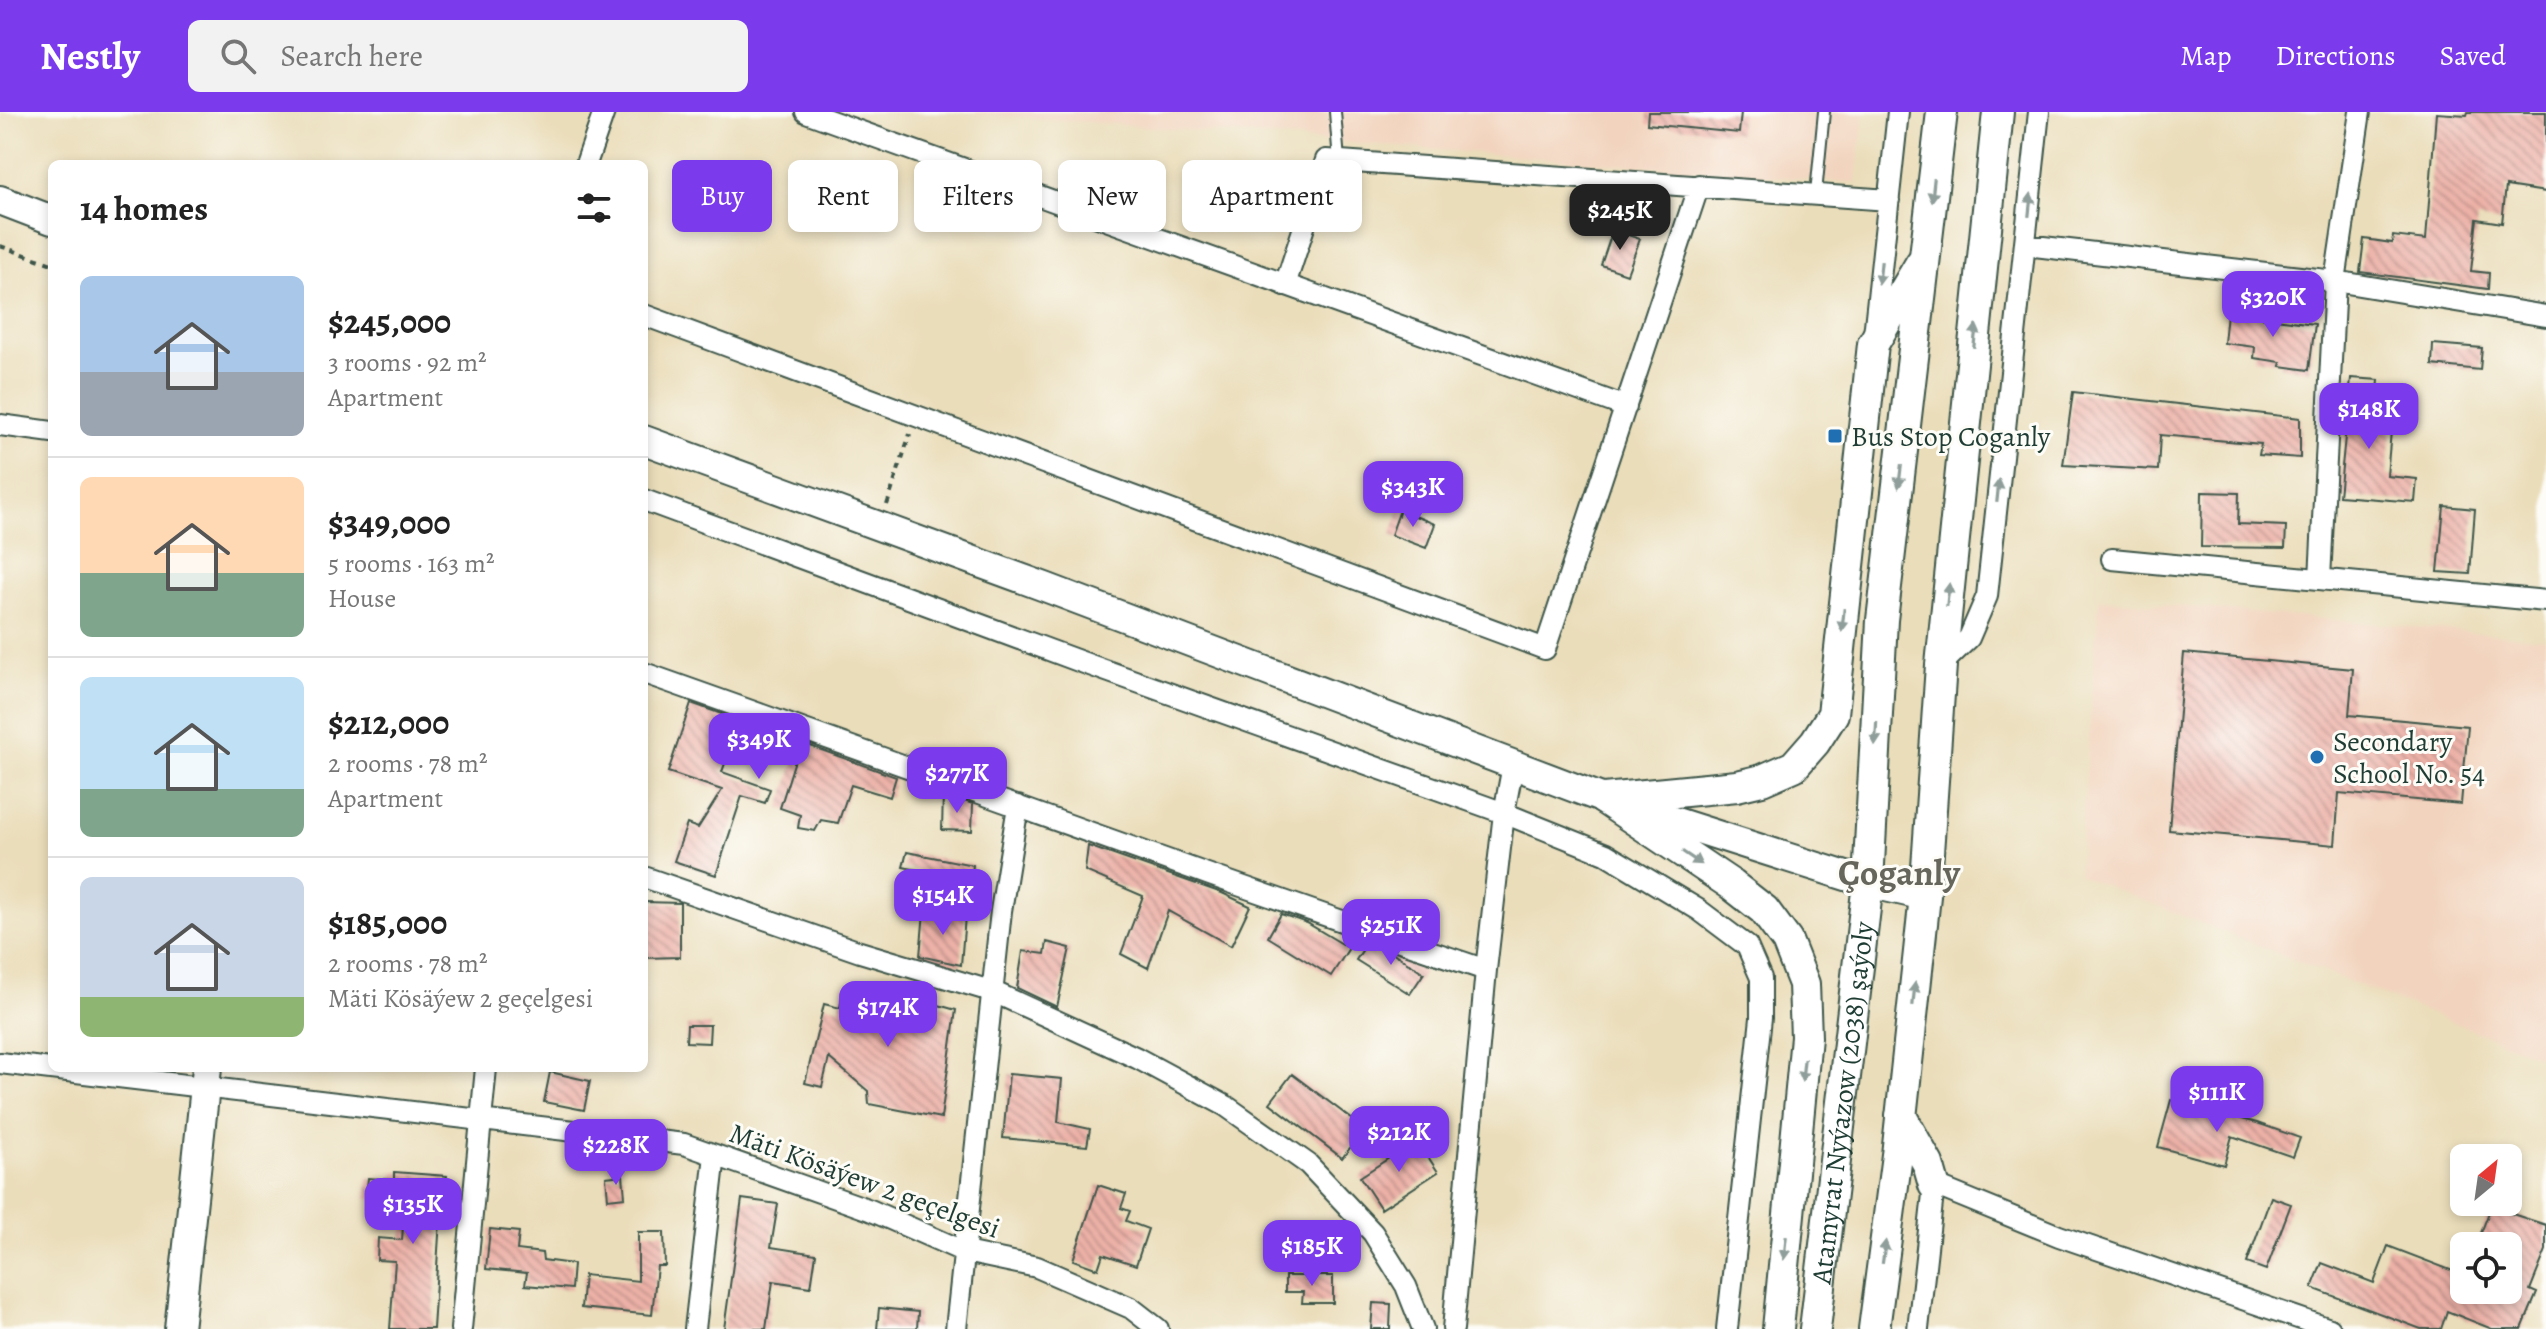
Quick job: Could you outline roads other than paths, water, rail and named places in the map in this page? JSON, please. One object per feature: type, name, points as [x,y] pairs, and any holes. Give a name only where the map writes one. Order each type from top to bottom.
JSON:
[{"type":"main road","name":"Atamyrat Nyýazow (2038) şaýoly","points":[[1815,1329],[1868,883],[1882,620],[1942,112]]},
{"type":"main road","name":"Atamyrat Nyýazow (2038) şaýoly","points":[[1874,1329],[1925,896],[1941,665],[1998,112]]},
{"type":"main road","points":[[1604,799],[1737,786],[1762,780],[1794,766],[1815,742],[1833,714],[1873,344],[1926,254]]},
{"type":"main road","points":[[1851,542],[1882,620]]},
{"type":"main road","points":[[1604,799],[1764,910],[1787,941],[1804,984],[1806,1037],[1777,1328]]},
{"type":"main road","points":[[1793,1171],[1846,1073]]},
{"type":"main road","points":[[1901,1116],[1928,1164],[1934,1185]]},
{"type":"street","points":[[587,160],[604,112]]},
{"type":"street","points":[[806,112],[1626,407]]},
{"type":"street","points":[[1873,344],[1898,112]]},
{"type":"street","points":[[1941,665],[1969,638],[1987,596],[2039,112]]},
{"type":"street","points":[[2320,579],[2335,281],[2360,112]]},
{"type":"street","points":[[1362,163],[1889,200]]},
{"type":"street","points":[[648,316],[1545,649],[1699,185]]},
{"type":"street","points":[[0,200],[48,218]]},
{"type":"street","points":[[1285,285],[1302,232]]},
{"type":"street","points":[[2026,245],[2335,281],[2546,316]]},
{"type":"street","points":[[0,425],[48,431]]},
{"type":"street","points":[[648,441],[1604,799],[1868,883],[1925,896]]},
{"type":"street","points":[[648,501],[1076,660],[1504,813],[1606,854],[1699,910],[1747,946],[1761,978],[1761,1018],[1727,1329]]},
{"type":"street","points":[[2112,559],[2546,601]]},
{"type":"street","points":[[648,674],[1263,896],[1486,970]]},
{"type":"street","points":[[1453,1329],[1486,970],[1504,813],[1513,765]]},
{"type":"street","points":[[956,1329],[1001,911],[1018,806]]},
{"type":"street","points":[[648,878],[860,952],[994,992],[1137,1058],[1226,1106],[1308,1164],[1373,1233],[1406,1286],[1423,1329]]},
{"type":"street","name":"Mäti Kösäýew 2 geçelgesi","points":[[0,1063],[48,1066]]},
{"type":"street","name":"Mäti Kösäýew 2 geçelgesi","points":[[124,1072],[206,1078],[481,1119],[684,1144],[870,1210],[965,1252],[1037,1267],[1131,1308],[1158,1329]]},
{"type":"street","points":[[461,1329],[486,1072]]},
{"type":"street","points":[[179,1329],[206,1078]]},
{"type":"street","points":[[695,1329],[715,1155]]},
{"type":"street","points":[[1918,1329],[1934,1185],[2059,1236],[2330,1329]]},
{"type":"lane","points":[[1335,112],[1339,160]]},
{"type":"lane","points":[[1816,193],[1824,112]]},
{"type":"place","name":"Bus Stop Coganly","points":[[1835,436]]},
{"type":"place","name":"Secondary School No. 54","points":[[2317,757]]},
{"type":"district","name":"Çoganly","points":[[1899,872]]}]
